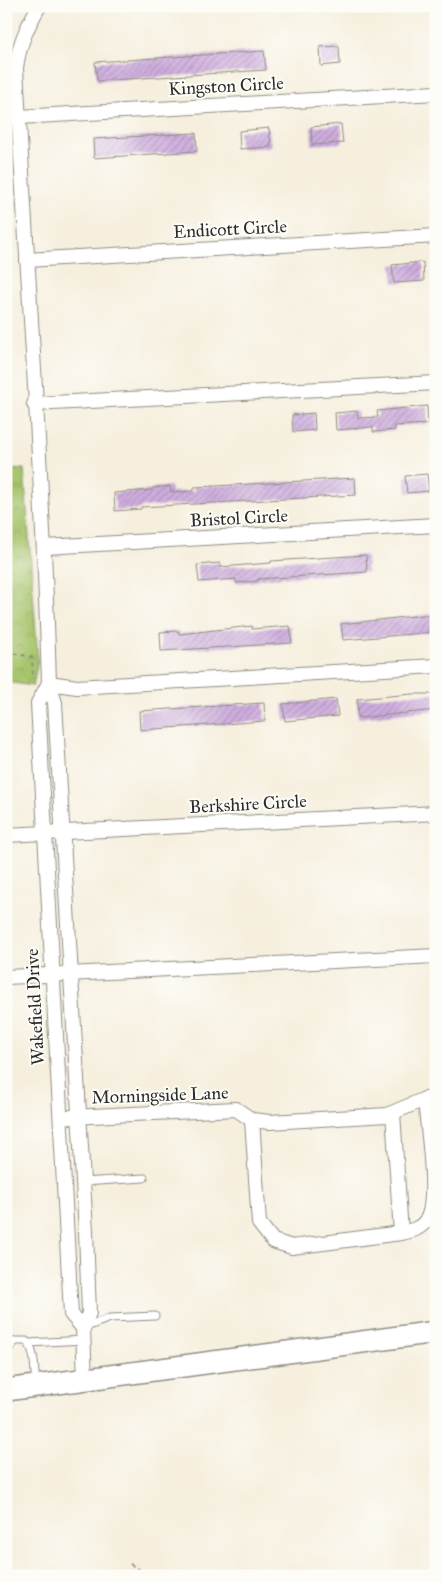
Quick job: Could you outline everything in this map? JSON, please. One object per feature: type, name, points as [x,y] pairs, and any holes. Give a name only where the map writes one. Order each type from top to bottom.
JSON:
[{"type":"main road","points":[[6,1390],[436,1332]]},
{"type":"street","name":"Wakefield Drive","points":[[39,6],[27,26],[19,47],[16,68],[34,404],[45,548],[49,683],[55,703],[72,973],[90,1313],[83,1334],[85,1380]]},
{"type":"street","name":"Kingston Circle","points":[[19,117],[436,93]]},
{"type":"street","name":"Endicott Circle","points":[[27,260],[436,236]]},
{"type":"street","points":[[34,404],[436,383]]},
{"type":"street","name":"Bristol Circle","points":[[45,548],[436,526]]},
{"type":"street","points":[[49,683],[77,687],[436,666]]},
{"type":"street","name":"Wakefield Drive","points":[[49,683],[38,703],[43,834],[71,1314],[83,1334]]},
{"type":"street","name":"Berkshire Circle","points":[[6,835],[436,813]]},
{"type":"street","points":[[6,977],[436,956]]},
{"type":"street","points":[[252,1120],[259,1223],[273,1241],[292,1247],[401,1233],[418,1229],[427,1219],[433,1200],[430,1099]]},
{"type":"street","name":"Morningside Lane","points":[[60,1119],[79,1116],[236,1109],[252,1120],[270,1122],[387,1115],[430,1099]]},
{"type":"street","points":[[393,1113],[401,1233]]},
{"type":"street","points":[[66,1221],[85,1220]]},
{"type":"lane","points":[[83,1182],[144,1178]]},
{"type":"lane","points":[[6,1351],[16,1341],[26,1341],[29,1343],[83,1334],[110,1318],[155,1316]]},
{"type":"lane","points":[[29,1343],[37,1386]]},
{"type":"lane","points":[[6,1385],[6,1390]]},
{"type":"path","points":[[6,652],[32,657],[33,676]]},
{"type":"path","points":[[130,1564],[150,1576]]},
{"type":"green space","points":[[24,469],[38,660],[33,686],[6,682],[6,470]]},
{"type":"building","points":[[339,46],[340,64],[321,66],[320,47]]},
{"type":"building","points":[[264,51],[266,70],[97,81],[95,62]]},
{"type":"building","points":[[341,124],[343,143],[312,145],[311,127]]},
{"type":"building","points":[[269,128],[271,147],[240,149],[239,131]]},
{"type":"building","points":[[196,133],[197,151],[94,158],[93,139]]},
{"type":"building","points":[[423,262],[424,281],[394,283],[392,265]]},
{"type":"building","points":[[427,406],[428,424],[395,426],[395,430],[373,432],[373,427],[336,430],[335,413],[357,411],[358,418],[378,417],[377,411]]},
{"type":"building","points":[[314,413],[315,430],[293,432],[292,415]]},
{"type":"building","points":[[427,474],[429,491],[407,493],[405,476]]},
{"type":"building","points":[[355,478],[356,495],[141,507],[141,509],[115,511],[114,493],[152,490],[152,488],[170,486],[171,492],[194,491],[194,487]]},
{"type":"building","points":[[366,555],[367,572],[258,579],[258,581],[236,583],[236,579],[199,582],[197,565],[220,563],[220,567],[271,563],[271,561]]},
{"type":"building","points":[[433,614],[434,632],[343,640],[341,624]]},
{"type":"building","points":[[252,626],[252,629],[290,626],[292,643],[161,651],[160,632],[179,631],[179,634]]},
{"type":"building","points":[[412,694],[436,694],[436,710],[358,718],[357,699]]},
{"type":"building","points":[[336,699],[338,716],[285,721],[283,704]]},
{"type":"building","points":[[264,703],[265,721],[140,730],[139,711]]}]
